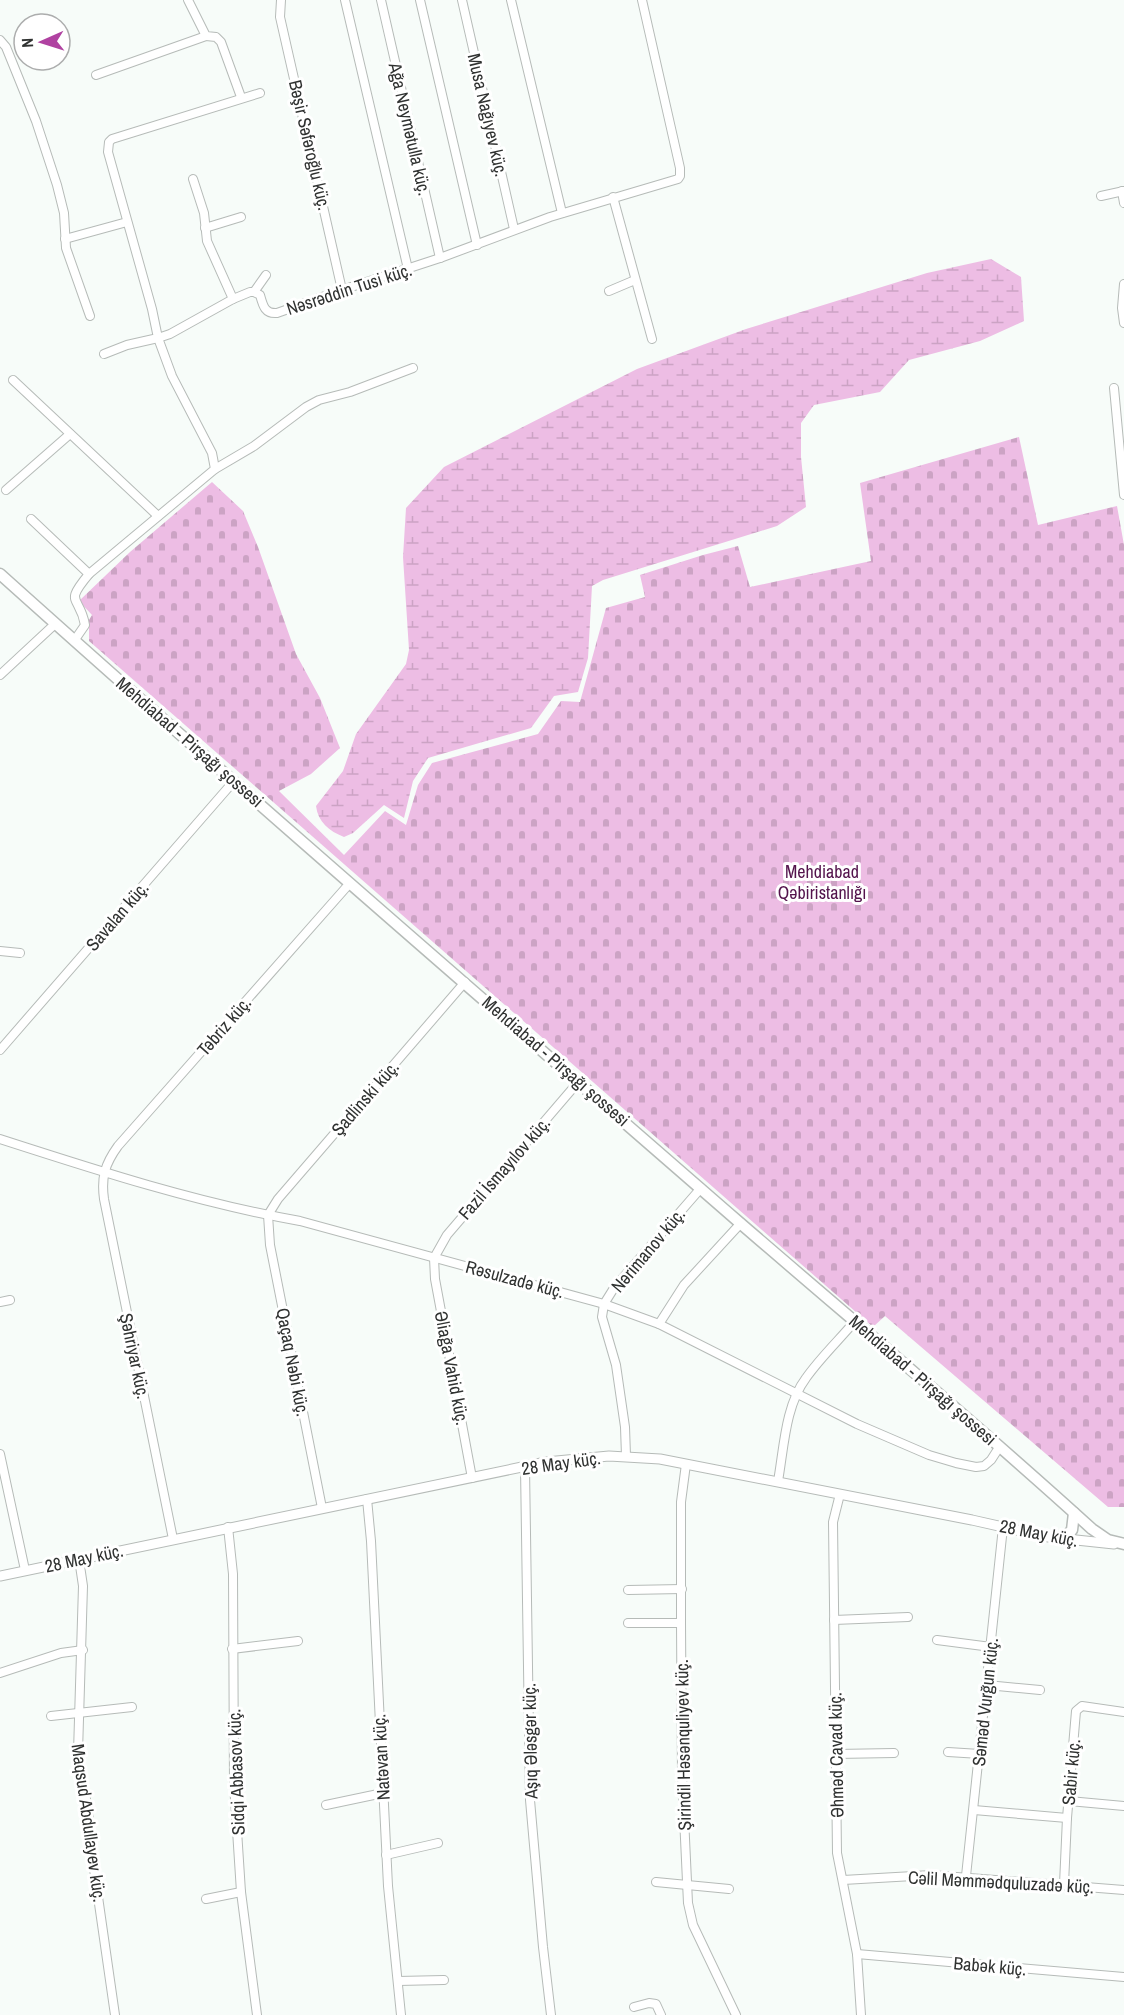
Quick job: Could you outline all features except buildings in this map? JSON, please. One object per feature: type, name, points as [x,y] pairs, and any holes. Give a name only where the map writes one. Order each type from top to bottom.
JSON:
[{"type":"main road","name":"Mehdiabad - Pirşağı şossesi","points":[[0,574],[350,883],[1000,1446],[1092,1529],[1121,1544]]},
{"type":"main road","points":[[1062,1540],[1072,1530],[1074,1513]]},
{"type":"street","points":[[188,0],[206,36]]},
{"type":"street","name":"Bəşir Səfəroğlu küç.","points":[[281,0],[280,17],[342,290]]},
{"type":"street","points":[[345,0],[408,269]]},
{"type":"street","name":"Ağa Neymətulla küç.","points":[[381,0],[440,258]]},
{"type":"street","points":[[420,0],[477,245]]},
{"type":"street","name":"Musa Nağıyev küç.","points":[[462,0],[514,229]]},
{"type":"street","points":[[511,0],[562,213]]},
{"type":"street","name":"Nəsrəddin Tusi küç.","points":[[254,292],[260,295],[264,309],[273,314],[477,245],[514,229],[678,179],[680,176],[642,0]]},
{"type":"street","points":[[96,75],[206,36],[216,38],[221,42],[241,98]]},
{"type":"street","points":[[0,40],[6,47],[36,121],[60,197],[70,262],[90,316]]},
{"type":"street","points":[[215,469],[212,453],[172,376],[158,338],[108,152],[109,142],[260,93]]},
{"type":"street","points":[[193,178],[204,213],[207,241],[233,299]]},
{"type":"street","points":[[1101,196],[1123,191],[1124,203]]},
{"type":"street","points":[[613,197],[652,339]]},
{"type":"street","points":[[205,228],[241,217]]},
{"type":"street","points":[[65,239],[127,222]]},
{"type":"street","points":[[104,354],[127,345],[170,334],[233,299],[254,292],[266,275]]},
{"type":"street","points":[[609,291],[635,280]]},
{"type":"street","points":[[1124,284],[1122,308],[1124,323]]},
{"type":"street","points":[[74,641],[85,625],[74,601],[74,594],[89,574],[215,469],[254,446],[306,406],[319,400],[350,393],[412,368]]},
{"type":"street","points":[[13,380],[158,516]]},
{"type":"street","points":[[1114,388],[1124,495]]},
{"type":"street","points":[[6,490],[70,434]]},
{"type":"street","points":[[31,519],[89,574]]},
{"type":"street","points":[[0,675],[55,624]]},
{"type":"street","name":"Savalan küç.","points":[[0,1050],[234,781]]},
{"type":"street","name":"Təbriz küç.","points":[[103,1172],[118,1146],[350,883]]},
{"type":"street","points":[[0,951],[20,952]]},
{"type":"street","name":"Şadlinski küç.","points":[[268,1215],[278,1199],[465,982]]},
{"type":"street","name":"Fazil İsmayılov küç.","points":[[434,1258],[447,1235],[579,1082]]},
{"type":"street","name":"Rəsulzadə küç.","points":[[0,1139],[139,1183],[310,1224],[604,1304],[659,1324],[857,1424],[929,1455],[956,1463],[976,1467],[984,1466],[1000,1446]]},
{"type":"street","name":"Şəhriyar küç.","points":[[103,1172],[104,1199],[173,1539]]},
{"type":"street","name":"Nərimanov küç.","points":[[626,1456],[625,1427],[615,1365],[602,1317],[604,1304],[614,1288],[701,1188]]},
{"type":"street","name":"Qaçaq Nəbi küç.","points":[[268,1215],[270,1245],[322,1508]]},
{"type":"street","points":[[659,1324],[684,1285],[741,1223]]},
{"type":"street","name":"Əliağa Vahid küç.","points":[[434,1258],[435,1279],[472,1478]]},
{"type":"street","points":[[0,1302],[10,1299]]},
{"type":"street","points":[[778,1481],[790,1414],[797,1393],[805,1378],[855,1321]]},
{"type":"street","points":[[0,1454],[25,1570]]},
{"type":"street","name":"28 May küç.","points":[[0,1576],[546,1462],[626,1456],[686,1464],[778,1481],[1062,1540],[1121,1544]]},
{"type":"street","name":"Şirindil Həsənquliyev küç.","points":[[686,1464],[681,1502],[681,1623],[682,1774],[688,1903],[693,1925],[736,2015]]},
{"type":"street","name":"Aşıq Ələsgər küç.","points":[[525,1467],[530,1800],[551,2015]]},
{"type":"street","name":"Əhməd Cavad küç.","points":[[840,1494],[833,1522],[837,1853],[857,1954],[861,2015]]},
{"type":"street","name":"Natəvan küç.","points":[[367,1499],[386,1855],[401,2015]]},
{"type":"street","name":"Sidqi Abbasov küç.","points":[[228,1527],[233,1574],[234,1784],[242,1892],[256,2015]]},
{"type":"street","name":"Səməd Vurğun küç.","points":[[966,1876],[1003,1527]]},
{"type":"street","points":[[1089,1543],[1095,1536],[1092,1529]]},
{"type":"street","name":"Maqsud Abdullayev küç.","points":[[79,1559],[83,1586],[78,1752],[115,2015]]},
{"type":"street","points":[[628,1590],[682,1589]]},
{"type":"street","points":[[834,1620],[908,1617]]},
{"type":"street","points":[[628,1623],[681,1623]]},
{"type":"street","points":[[937,1640],[991,1647]]},
{"type":"street","points":[[232,1649],[298,1641]]},
{"type":"street","points":[[0,1673],[61,1653],[82,1650]]},
{"type":"street","points":[[987,1685],[1040,1690]]},
{"type":"street","name":"Sabir küç.","points":[[1064,1884],[1067,1818],[1078,1708],[1082,1706],[1124,1712]]},
{"type":"street","points":[[51,1716],[132,1707]]},
{"type":"street","points":[[948,1752],[980,1754]]},
{"type":"street","points":[[836,1754],[894,1754]]},
{"type":"street","points":[[326,1805],[382,1793]]},
{"type":"street","points":[[1069,1801],[1124,1806]]},
{"type":"street","points":[[974,1810],[1067,1818]]},
{"type":"street","points":[[386,1855],[438,1843]]},
{"type":"street","name":"Cəlil Məmmədquluzadə küç.","points":[[843,1880],[900,1876],[966,1876],[1124,1890]]},
{"type":"street","points":[[656,1882],[729,1889]]},
{"type":"street","points":[[206,1899],[242,1892]]},
{"type":"street","name":"Babək küç.","points":[[857,1954],[1124,1977]]},
{"type":"street","points":[[398,1982],[444,1980]]},
{"type":"street","points":[[634,2007],[649,2003],[656,2004],[661,2015]]},
{"type":"green space","points":[[991,259],[1021,277],[1024,321],[980,341],[909,360],[880,392],[814,405],[801,423],[801,457],[806,507],[777,526],[603,580],[592,586],[588,658],[578,692],[554,696],[531,728],[428,758],[413,781],[404,818],[384,805],[353,833],[344,837],[325,825],[319,817],[316,806],[343,771],[356,734],[406,664],[409,650],[403,557],[406,508],[444,467],[637,369],[746,329],[927,273]]},
{"type":"green space","name":"Mehdiabad Qəbiristanlığı","points":[[1019,437],[1038,525],[1117,506],[1124,545],[1124,1507],[1108,1507],[885,1316],[873,1327],[89,641],[89,620],[92,615],[79,601],[130,552],[212,482],[243,511],[296,654],[320,698],[340,748],[311,774],[279,791],[344,855],[385,811],[406,825],[418,785],[432,763],[538,734],[561,701],[580,702],[606,608],[645,597],[640,575],[738,546],[750,587],[871,561],[860,483]]}]
